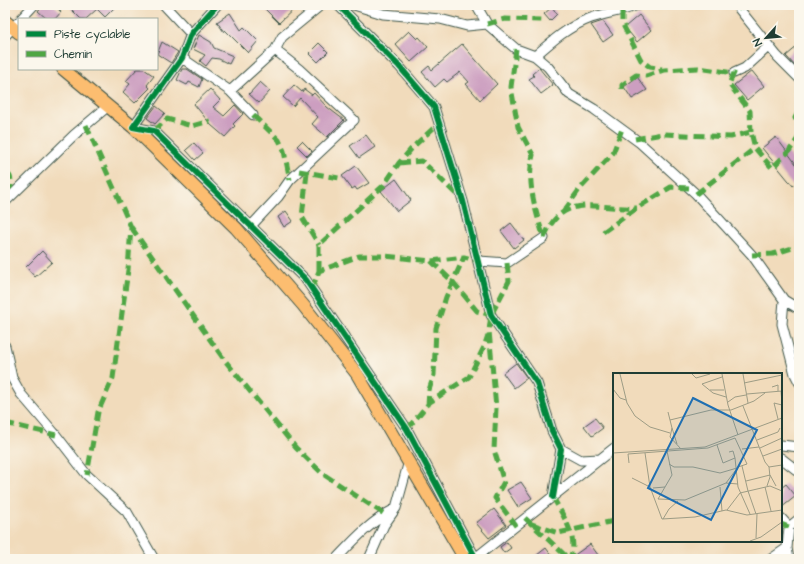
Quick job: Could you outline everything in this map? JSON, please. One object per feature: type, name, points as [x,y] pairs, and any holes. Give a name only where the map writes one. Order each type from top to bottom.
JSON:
[{"type":"main road","points":[[64,70],[133,127],[236,228],[303,305],[357,374],[409,461],[473,559]]},
{"type":"street","points":[[21,18],[34,5]]},
{"type":"street","points":[[164,5],[191,34]]},
{"type":"street","points":[[217,5],[191,34],[182,58],[133,127],[154,131],[306,280],[407,429],[473,559],[613,449]]},
{"type":"street","points":[[230,91],[275,50],[282,38],[321,5]]},
{"type":"street","points":[[338,5],[399,66],[434,107],[463,201],[479,261],[491,315],[537,383],[552,431],[561,449],[581,460],[600,459]]},
{"type":"street","points":[[354,5],[383,14],[440,19],[467,26],[487,24]]},
{"type":"street","points":[[476,5],[487,24],[516,49],[535,56],[548,67],[569,94],[594,109],[639,142],[696,194],[752,255],[784,300],[799,309]]},
{"type":"street","points":[[535,56],[563,32],[584,22],[638,5]]},
{"type":"street","points":[[736,5],[769,46],[799,78]]},
{"type":"street","points":[[734,73],[745,68],[769,46]]},
{"type":"street","points":[[251,226],[278,197],[290,180],[354,120],[299,68],[275,50]]},
{"type":"street","points":[[182,58],[230,91],[253,115]]},
{"type":"street","points":[[5,202],[74,135],[107,107]]},
{"type":"street","points":[[479,261],[507,263],[544,238]]},
{"type":"street","points":[[784,300],[782,324],[795,374],[799,382]]},
{"type":"street","points":[[5,346],[12,378],[21,394],[56,435],[87,476],[127,512],[154,559]]},
{"type":"street","points":[[782,445],[799,447]]},
{"type":"street","points":[[552,497],[561,449]]},
{"type":"street","points":[[782,459],[799,472]]},
{"type":"street","points":[[369,559],[384,525],[396,508],[409,461]]},
{"type":"street","points":[[336,559],[367,527],[384,514],[396,508]]},
{"type":"street","points":[[782,519],[788,527],[787,548],[789,559]]},
{"type":"street","points":[[788,527],[799,519]]},
{"type":"street","points":[[771,559],[787,548]]},
{"type":"building","points":[[43,5],[54,5],[61,12],[56,18],[46,18],[38,11]]},
{"type":"building","points":[[75,5],[117,5],[105,17],[97,9],[87,18],[80,18],[71,9]]},
{"type":"building","points":[[261,5],[298,5],[279,23]]},
{"type":"building","points":[[552,7],[557,14],[550,21],[544,14]]},
{"type":"building","points":[[230,13],[241,30],[244,27],[258,41],[248,53],[225,30],[224,32],[217,22]]},
{"type":"building","points":[[639,15],[651,30],[637,42],[625,27]]},
{"type":"building","points":[[603,21],[613,35],[603,42],[591,25]]},
{"type":"building","points":[[409,31],[417,39],[419,37],[428,47],[411,62],[395,44]]},
{"type":"building","points":[[199,35],[211,42],[214,48],[233,56],[229,64],[219,59],[212,58],[206,66],[200,61],[205,55],[193,49]]},
{"type":"building","points":[[162,42],[178,52],[171,63],[158,55]]},
{"type":"building","points":[[319,43],[328,52],[318,62],[309,53]]},
{"type":"building","points":[[462,44],[497,84],[480,100],[466,84],[469,82],[460,72],[447,82],[444,79],[435,87],[422,72],[429,66],[432,70]]},
{"type":"building","points":[[799,45],[799,66],[797,68],[786,56]]},
{"type":"building","points":[[539,68],[553,85],[541,94],[529,79],[534,76],[532,74]]},
{"type":"building","points":[[182,69],[187,69],[202,79],[199,87],[189,82],[187,85],[177,80]]},
{"type":"building","points":[[136,70],[145,70],[154,76],[147,85],[150,88],[135,103],[123,92],[130,84],[126,81]]},
{"type":"building","points":[[752,71],[764,86],[747,100],[734,85]]},
{"type":"building","points":[[637,77],[647,90],[632,99],[624,87]]},
{"type":"building","points":[[260,82],[270,91],[259,103],[249,94]]},
{"type":"building","points":[[294,85],[302,92],[304,89],[312,95],[314,93],[327,107],[344,120],[327,137],[312,124],[318,117],[300,98],[293,106],[283,97]]},
{"type":"building","points":[[210,89],[220,100],[213,107],[224,116],[235,105],[243,114],[233,124],[235,126],[225,137],[211,125],[194,104]]},
{"type":"building","points":[[156,106],[165,113],[155,124],[147,118]]},
{"type":"building","points":[[366,135],[375,147],[359,158],[350,146]]},
{"type":"building","points":[[776,137],[799,168],[799,181],[793,186],[762,148]]},
{"type":"building","points":[[302,141],[312,151],[307,156],[297,146]]},
{"type":"building","points":[[194,143],[203,153],[195,160],[186,150]]},
{"type":"building","points":[[356,166],[369,183],[357,190],[355,187],[352,189],[342,176]]},
{"type":"building","points":[[396,179],[411,200],[397,211],[381,191]]},
{"type":"building","points":[[286,211],[293,221],[284,227],[278,217]]},
{"type":"building","points":[[511,223],[524,240],[514,248],[501,231]]},
{"type":"building","points":[[42,251],[52,262],[35,277],[26,267]]},
{"type":"building","points":[[516,363],[527,378],[514,388],[503,373]]},
{"type":"building","points":[[595,418],[603,428],[592,436],[584,426]]},
{"type":"building","points":[[521,482],[532,498],[518,507],[507,490]]},
{"type":"building","points":[[786,484],[796,496],[782,507],[782,487]]},
{"type":"building","points":[[494,509],[506,525],[489,538],[476,523]]},
{"type":"building","points":[[507,542],[511,548],[504,553],[500,547]]},
{"type":"building","points":[[590,544],[601,559],[569,559]]},
{"type":"building","points":[[546,548],[554,559],[532,559]]},
{"type":"marked path","points":[[738,8],[748,5]]},
{"type":"marked path","points":[[622,11],[622,23],[641,60],[650,67],[662,69]]},
{"type":"marked path","points":[[487,24],[505,19],[543,20]]},
{"type":"marked path","points":[[516,49],[511,87],[518,127],[533,155],[531,165],[531,186],[535,208],[544,238]]},
{"type":"marked path","points":[[622,89],[622,85],[636,75],[646,76],[664,70],[698,68],[734,73],[729,84],[750,111],[751,132]]},
{"type":"marked path","points":[[799,111],[795,118],[799,129]]},
{"type":"marked path","points":[[253,115],[279,140],[284,151],[290,180]]},
{"type":"marked path","points":[[154,131],[167,119],[192,126],[210,121]]},
{"type":"marked path","points":[[319,271],[319,245],[384,185],[399,163],[413,147],[439,123]]},
{"type":"marked path","points":[[86,125],[131,227],[128,270],[113,378],[98,412],[87,475]]},
{"type":"marked path","points":[[564,211],[579,190],[613,153],[622,129]]},
{"type":"marked path","points":[[635,139],[662,134],[731,137],[751,132],[755,148]]},
{"type":"marked path","points":[[696,194],[755,148],[772,168],[789,151],[799,137]]},
{"type":"marked path","points":[[399,163],[422,161],[461,199]]},
{"type":"marked path","points":[[299,171],[339,178]]},
{"type":"marked path","points":[[5,173],[11,178],[11,186],[5,192]]},
{"type":"marked path","points":[[307,173],[302,217],[319,245]]},
{"type":"marked path","points":[[603,232],[637,208],[671,187],[689,188]]},
{"type":"marked path","points":[[544,238],[552,223],[561,214],[571,208],[583,206],[637,208]]},
{"type":"marked path","points":[[131,227],[223,358],[296,448],[323,474],[384,514]]},
{"type":"marked path","points":[[752,255],[773,254],[799,246]]},
{"type":"marked path","points":[[312,289],[319,271],[359,256],[385,256],[431,261],[464,257]]},
{"type":"marked path","points":[[428,406],[429,390],[434,375],[436,328],[446,297],[464,257],[479,261]]},
{"type":"marked path","points":[[431,261],[453,282],[477,311],[491,315]]},
{"type":"marked path","points":[[507,263],[509,281],[491,315],[489,331],[496,408],[494,450],[504,482],[495,498],[516,526]]},
{"type":"marked path","points":[[407,429],[430,402],[469,377],[484,347],[488,335]]},
{"type":"marked path","points":[[5,423],[56,435]]},
{"type":"marked path","points":[[553,497],[572,536],[572,552],[569,559]]},
{"type":"marked path","points":[[525,518],[569,559]]},
{"type":"marked path","points":[[532,524],[558,533],[613,521]]},
{"type":"marked path","points":[[782,524],[789,527]]},
{"type":"cycle path","points":[[217,5],[191,34],[182,58],[133,127],[154,131],[306,280],[407,429],[476,559]]},
{"type":"cycle path","points":[[338,5],[399,66],[434,107],[463,201],[491,315],[537,383],[552,431],[561,449],[553,497]]}]
